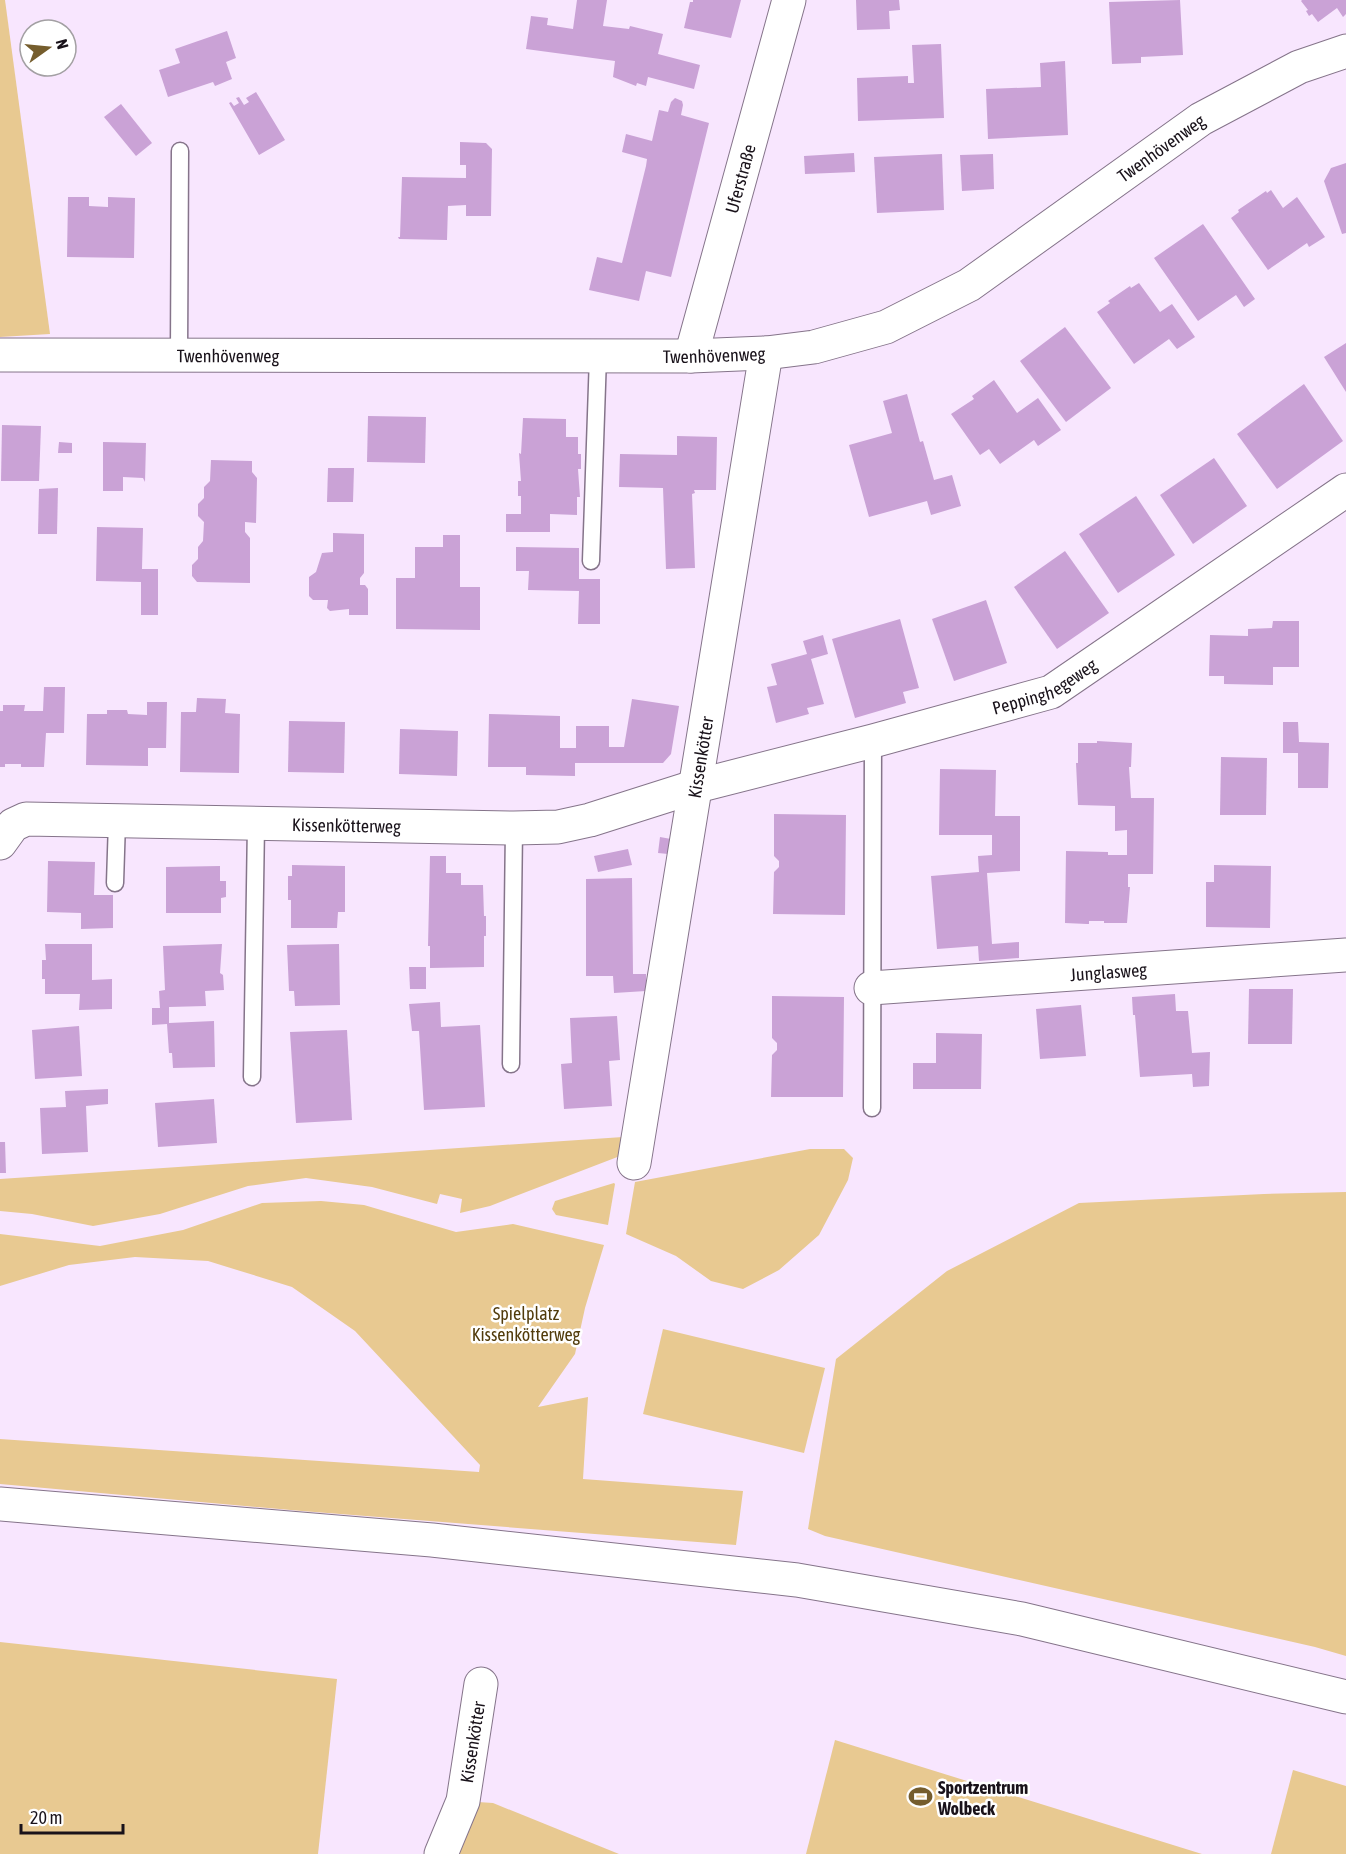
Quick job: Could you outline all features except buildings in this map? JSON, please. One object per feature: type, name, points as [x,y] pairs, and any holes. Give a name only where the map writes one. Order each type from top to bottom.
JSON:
[{"type":"street","name":"Uferstraße","points":[[691,356],[789,0]]},
{"type":"street","name":"Twenhövenweg","points":[[0,355],[691,356],[814,347],[886,327],[969,285],[1201,118],[1299,67],[1346,51]]},
{"type":"street","name":"Kissenkötter","points":[[634,1163],[766,352]]},
{"type":"street","name":"Peppinghegeweg","points":[[697,786],[873,741],[1050,692],[1346,490]]},
{"type":"street","name":"Kissenkötterweg","points":[[0,843],[13,825],[26,819],[514,828],[558,826],[590,820],[697,786]]},
{"type":"street","name":"Junglasweg","points":[[871,988],[1346,955]]},
{"type":"street","points":[[0,1504],[432,1540],[797,1580],[1022,1619],[1346,1697]]},
{"type":"street","name":"Kissenkötter","points":[[441,1854],[463,1801],[482,1684]]},
{"type":"lane","points":[[179,354],[180,151]]},
{"type":"lane","points":[[591,561],[598,356]]},
{"type":"lane","points":[[872,1108],[873,741]]},
{"type":"lane","points":[[115,883],[117,821]]},
{"type":"lane","points":[[252,1077],[256,824]]},
{"type":"lane","points":[[511,1064],[514,828]]},
{"type":"green space","points":[[0,0],[5,0],[50,334],[0,337]]},
{"type":"green space","points":[[623,1137],[620,1156],[490,1206],[460,1213],[462,1199],[440,1194],[437,1204],[372,1187],[306,1178],[248,1186],[160,1214],[93,1226],[32,1214],[0,1211],[0,1179]]},
{"type":"green space","points":[[810,1149],[844,1149],[853,1158],[848,1180],[819,1235],[779,1270],[743,1289],[711,1281],[676,1256],[626,1234],[635,1182]]},
{"type":"green space","points":[[614,1183],[608,1225],[556,1215],[552,1209],[555,1201]]},
{"type":"green space","points":[[1346,1192],[1346,1656],[1315,1647],[825,1536],[808,1529],[836,1359],[947,1271],[1079,1203]]},
{"type":"green space","name":"Spielplatz Kissenkötterweg","points":[[321,1201],[364,1205],[456,1232],[513,1224],[604,1245],[585,1308],[575,1354],[538,1407],[588,1397],[583,1479],[743,1491],[736,1545],[302,1511],[0,1484],[0,1439],[479,1472],[480,1465],[355,1331],[292,1287],[208,1261],[135,1257],[69,1265],[0,1286],[0,1234],[100,1246],[183,1230],[262,1203]]},
{"type":"green space","points":[[663,1329],[825,1368],[804,1453],[643,1414]]},
{"type":"green space","points":[[0,1642],[337,1679],[318,1854],[0,1854]]},
{"type":"green space","name":"Sportzentrum Wolbeck","points":[[835,1740],[1202,1854],[806,1854]]},
{"type":"green space","points":[[1293,1770],[1346,1786],[1346,1854],[1271,1854]]},
{"type":"green space","points":[[463,1801],[493,1803],[619,1854],[438,1854]]},
{"type":"place","name":"Sportzentrum Wolbeck","points":[[920,1797]]}]
